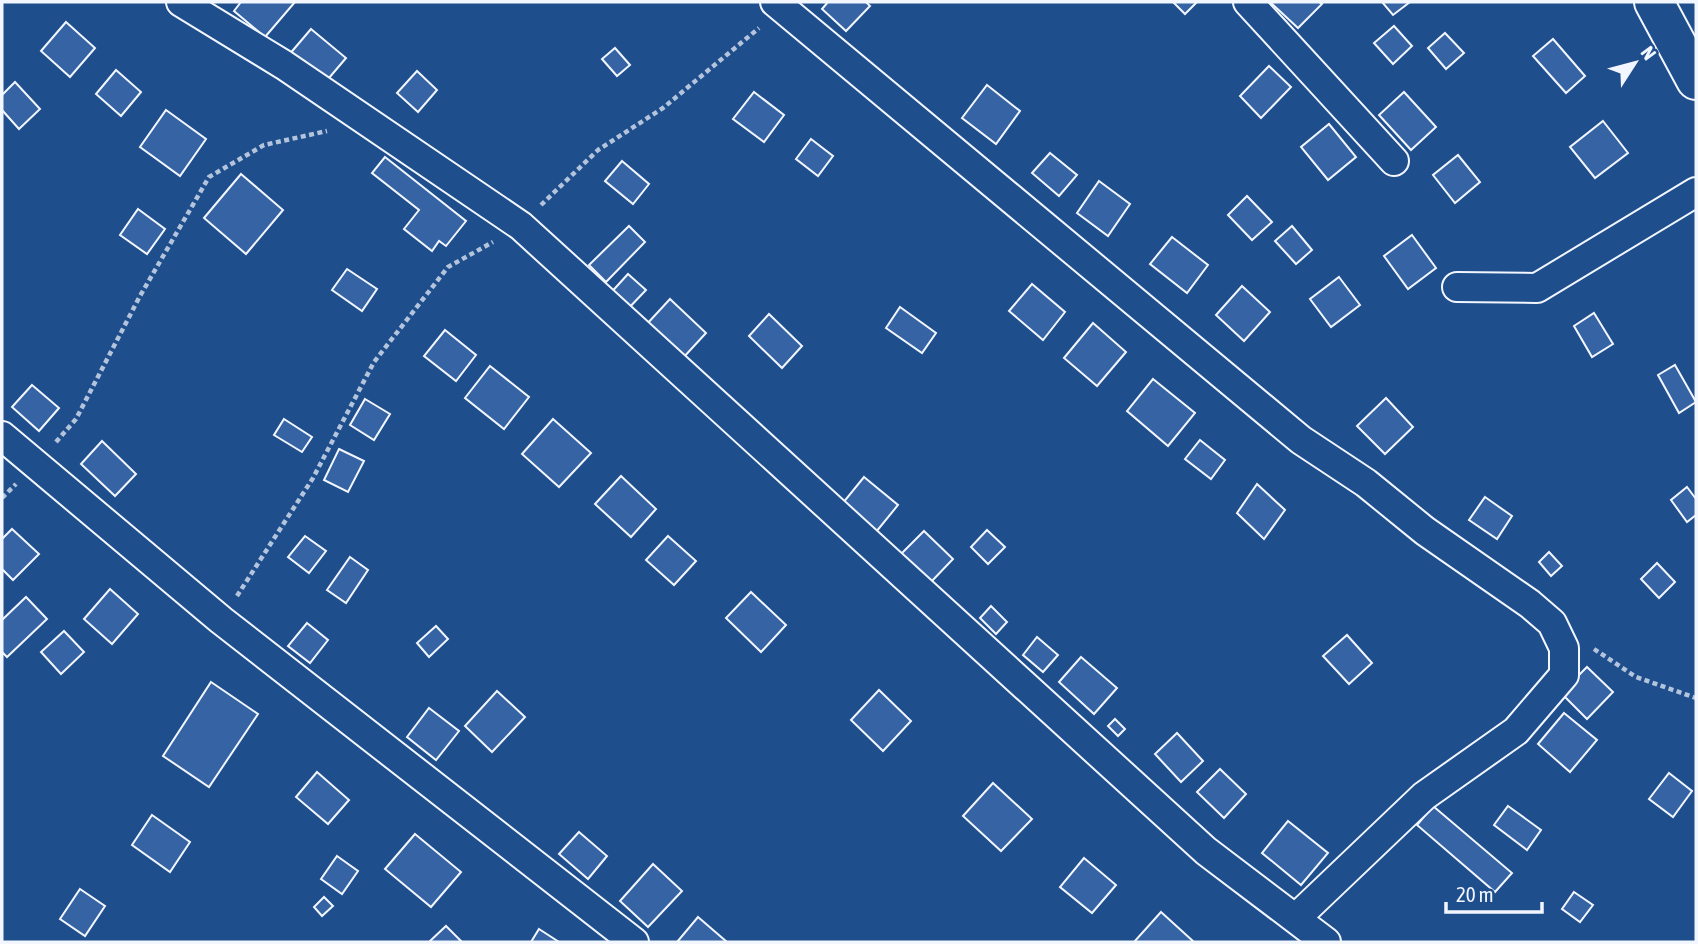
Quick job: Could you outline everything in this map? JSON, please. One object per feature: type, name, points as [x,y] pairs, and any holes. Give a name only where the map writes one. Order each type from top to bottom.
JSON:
[{"type":"main road","points":[[1654,2],[1696,80]]},
{"type":"street","points":[[181,2],[368,121],[521,226],[1206,851],[1326,942]]},
{"type":"street","points":[[775,2],[1301,440],[1366,483],[1425,531],[1530,604],[1552,623],[1564,648],[1564,676],[1516,731],[1424,796],[1296,919]]},
{"type":"street","points":[[1248,2],[1394,161]]},
{"type":"street","points":[[1457,287],[1537,288],[1696,192]]},
{"type":"street","points":[[2,436],[221,620],[634,942]]},
{"type":"path","points":[[221,620],[313,478],[374,362],[448,267],[521,226],[597,150],[663,108],[760,26]]},
{"type":"path","points":[[2,498],[36,465],[76,419],[140,296],[209,177],[264,145],[368,121]]},
{"type":"path","points":[[1552,623],[1636,677],[1696,698]]},
{"type":"building","points":[[241,2],[295,2],[265,37],[234,11]]},
{"type":"building","points":[[828,2],[866,2],[870,6],[846,31],[822,9]]},
{"type":"building","points":[[1173,2],[1197,2],[1185,14]]},
{"type":"building","points":[[1270,2],[1319,2],[1322,4],[1298,28]]},
{"type":"building","points":[[1382,2],[1410,2],[1393,15]]},
{"type":"building","points":[[66,22],[95,48],[70,77],[41,51]]},
{"type":"building","points":[[1394,26],[1412,46],[1393,64],[1374,43]]},
{"type":"building","points":[[311,29],[346,58],[323,85],[288,56]]},
{"type":"building","points":[[1445,33],[1464,53],[1446,69],[1428,48]]},
{"type":"building","points":[[1553,39],[1585,76],[1566,93],[1533,56]]},
{"type":"building","points":[[615,48],[630,65],[617,76],[602,59]]},
{"type":"building","points":[[1269,66],[1291,87],[1261,118],[1240,96]]},
{"type":"building","points":[[116,70],[141,92],[121,116],[96,94]]},
{"type":"building","points":[[417,71],[437,90],[418,112],[397,93]]},
{"type":"building","points":[[15,82],[40,109],[19,129],[2,110],[2,95]]},
{"type":"building","points":[[987,85],[1020,111],[996,144],[962,118]]},
{"type":"building","points":[[754,92],[784,115],[764,142],[733,119]]},
{"type":"building","points":[[1404,92],[1436,127],[1411,150],[1379,115]]},
{"type":"building","points":[[166,110],[206,139],[180,176],[140,147]]},
{"type":"building","points":[[1603,121],[1628,153],[1595,178],[1570,147]]},
{"type":"building","points":[[1329,124],[1356,157],[1328,180],[1301,147]]},
{"type":"building","points":[[811,139],[833,156],[818,176],[796,159]]},
{"type":"building","points":[[1050,153],[1077,175],[1059,196],[1032,173]]},
{"type":"building","points":[[1458,155],[1480,182],[1455,203],[1433,175]]},
{"type":"building","points":[[385,157],[466,221],[446,246],[439,241],[432,251],[404,229],[419,210],[372,173]]},
{"type":"building","points":[[622,161],[649,184],[633,204],[605,181]]},
{"type":"building","points":[[241,174],[283,210],[246,254],[204,218]]},
{"type":"building","points":[[1099,181],[1130,204],[1108,236],[1077,213]]},
{"type":"building","points":[[1247,196],[1272,222],[1252,240],[1228,215]]},
{"type":"building","points":[[138,209],[165,229],[147,254],[120,235]]},
{"type":"building","points":[[629,226],[645,242],[606,282],[589,265]]},
{"type":"building","points":[[1292,226],[1312,250],[1296,264],[1275,241]]},
{"type":"building","points":[[1412,235],[1436,268],[1408,289],[1384,256]]},
{"type":"building","points":[[1172,237],[1208,265],[1187,293],[1150,264]]},
{"type":"building","points":[[347,269],[377,289],[362,311],[332,290]]},
{"type":"building","points":[[628,274],[646,290],[624,313],[607,297]]},
{"type":"building","points":[[1339,277],[1360,305],[1331,327],[1310,299]]},
{"type":"building","points":[[1032,284],[1065,312],[1043,340],[1009,311]]},
{"type":"building","points":[[1242,286],[1270,312],[1244,341],[1216,315]]},
{"type":"building","points":[[670,299],[706,333],[682,359],[646,325]]},
{"type":"building","points":[[900,307],[936,333],[922,353],[886,328]]},
{"type":"building","points":[[1594,313],[1613,344],[1592,357],[1574,326]]},
{"type":"building","points":[[769,314],[802,346],[782,368],[749,336]]},
{"type":"building","points":[[1093,323],[1126,352],[1097,386],[1064,358]]},
{"type":"building","points":[[445,330],[476,355],[456,381],[424,356]]},
{"type":"building","points":[[1675,365],[1696,402],[1679,413],[1658,375]]},
{"type":"building","points":[[490,366],[529,397],[504,429],[465,398]]},
{"type":"building","points":[[1153,379],[1195,413],[1168,446],[1127,411]]},
{"type":"building","points":[[32,385],[59,408],[39,431],[12,407]]},
{"type":"building","points":[[1386,398],[1413,427],[1385,454],[1357,426]]},
{"type":"building","points":[[365,399],[390,414],[374,440],[350,425]]},
{"type":"building","points":[[284,419],[312,437],[302,452],[274,435]]},
{"type":"building","points":[[553,419],[591,453],[559,487],[522,454]]},
{"type":"building","points":[[1200,440],[1225,460],[1211,479],[1185,459]]},
{"type":"building","points":[[102,441],[136,474],[115,496],[81,464]]},
{"type":"building","points":[[339,449],[364,461],[348,492],[324,480]]},
{"type":"building","points":[[621,476],[656,509],[631,537],[595,504]]},
{"type":"building","points":[[864,477],[898,505],[876,532],[842,504]]},
{"type":"building","points":[[1257,484],[1285,510],[1264,539],[1237,513]]},
{"type":"building","points":[[1687,487],[1696,499],[1696,515],[1687,522],[1671,500]]},
{"type":"building","points":[[1485,497],[1512,516],[1497,539],[1469,520]]},
{"type":"building","points":[[12,529],[39,554],[13,580],[2,569],[2,539]]},
{"type":"building","points":[[987,530],[1005,547],[988,564],[971,547]]},
{"type":"building","points":[[924,531],[953,559],[930,583],[901,554]]},
{"type":"building","points":[[305,536],[326,551],[309,573],[288,557]]},
{"type":"building","points":[[668,536],[696,561],[674,585],[646,560]]},
{"type":"building","points":[[1549,552],[1562,566],[1551,576],[1539,562]]},
{"type":"building","points":[[350,557],[368,570],[346,603],[327,590]]},
{"type":"building","points":[[1657,563],[1675,582],[1659,598],[1641,579]]},
{"type":"building","points":[[110,589],[138,614],[112,644],[84,619]]},
{"type":"building","points":[[751,592],[786,625],[761,652],[726,618]]},
{"type":"building","points":[[26,597],[47,619],[7,657],[2,652],[2,620]]},
{"type":"building","points":[[991,606],[1007,622],[996,634],[980,618]]},
{"type":"building","points":[[307,623],[328,640],[310,663],[288,646]]},
{"type":"building","points":[[436,626],[448,639],[429,657],[417,643]]},
{"type":"building","points":[[64,631],[84,652],[61,674],[41,652]]},
{"type":"building","points":[[1347,635],[1372,663],[1349,684],[1323,656]]},
{"type":"building","points":[[1037,637],[1058,655],[1043,672],[1023,655]]},
{"type":"building","points":[[1081,657],[1117,688],[1094,714],[1059,682]]},
{"type":"building","points":[[1587,667],[1613,692],[1587,719],[1561,693]]},
{"type":"building","points":[[211,682],[258,714],[209,787],[163,756]]},
{"type":"building","points":[[879,690],[911,721],[883,751],[851,720]]},
{"type":"building","points":[[497,691],[525,717],[492,752],[465,726]]},
{"type":"building","points":[[429,708],[459,731],[436,760],[407,737]]},
{"type":"building","points":[[1564,713],[1597,740],[1570,772],[1538,744]]},
{"type":"building","points":[[1115,719],[1125,729],[1118,736],[1108,726]]},
{"type":"building","points":[[1177,733],[1203,761],[1181,782],[1155,754]]},
{"type":"building","points":[[1220,769],[1246,794],[1224,818],[1197,792]]},
{"type":"building","points":[[317,772],[349,800],[328,824],[296,797]]},
{"type":"building","points":[[1669,773],[1692,791],[1673,817],[1649,799]]},
{"type":"building","points":[[993,783],[1032,819],[1001,851],[963,816]]},
{"type":"building","points":[[1433,806],[1512,873],[1495,892],[1417,825]]},
{"type":"building","points":[[1508,806],[1541,830],[1527,850],[1494,825]]},
{"type":"building","points":[[152,815],[190,842],[170,872],[132,845]]},
{"type":"building","points":[[1288,821],[1328,853],[1301,885],[1262,853]]},
{"type":"building","points":[[579,832],[607,856],[588,879],[559,854]]},
{"type":"building","points":[[415,834],[461,872],[431,907],[385,869]]},
{"type":"building","points":[[337,856],[358,871],[342,894],[321,879]]},
{"type":"building","points":[[1084,858],[1116,885],[1092,913],[1060,887]]},
{"type":"building","points":[[653,864],[682,891],[648,927],[620,901]]},
{"type":"building","points":[[80,889],[105,906],[85,936],[60,919]]},
{"type":"building","points":[[1574,892],[1593,905],[1580,922],[1562,909]]},
{"type":"building","points":[[324,897],[333,906],[322,916],[314,907]]},
{"type":"building","points":[[1161,912],[1194,942],[1134,942]]},
{"type":"building","points":[[698,917],[727,942],[677,942]]},
{"type":"building","points":[[446,926],[462,942],[429,942]]},
{"type":"building","points":[[539,929],[559,942],[531,942]]}]
